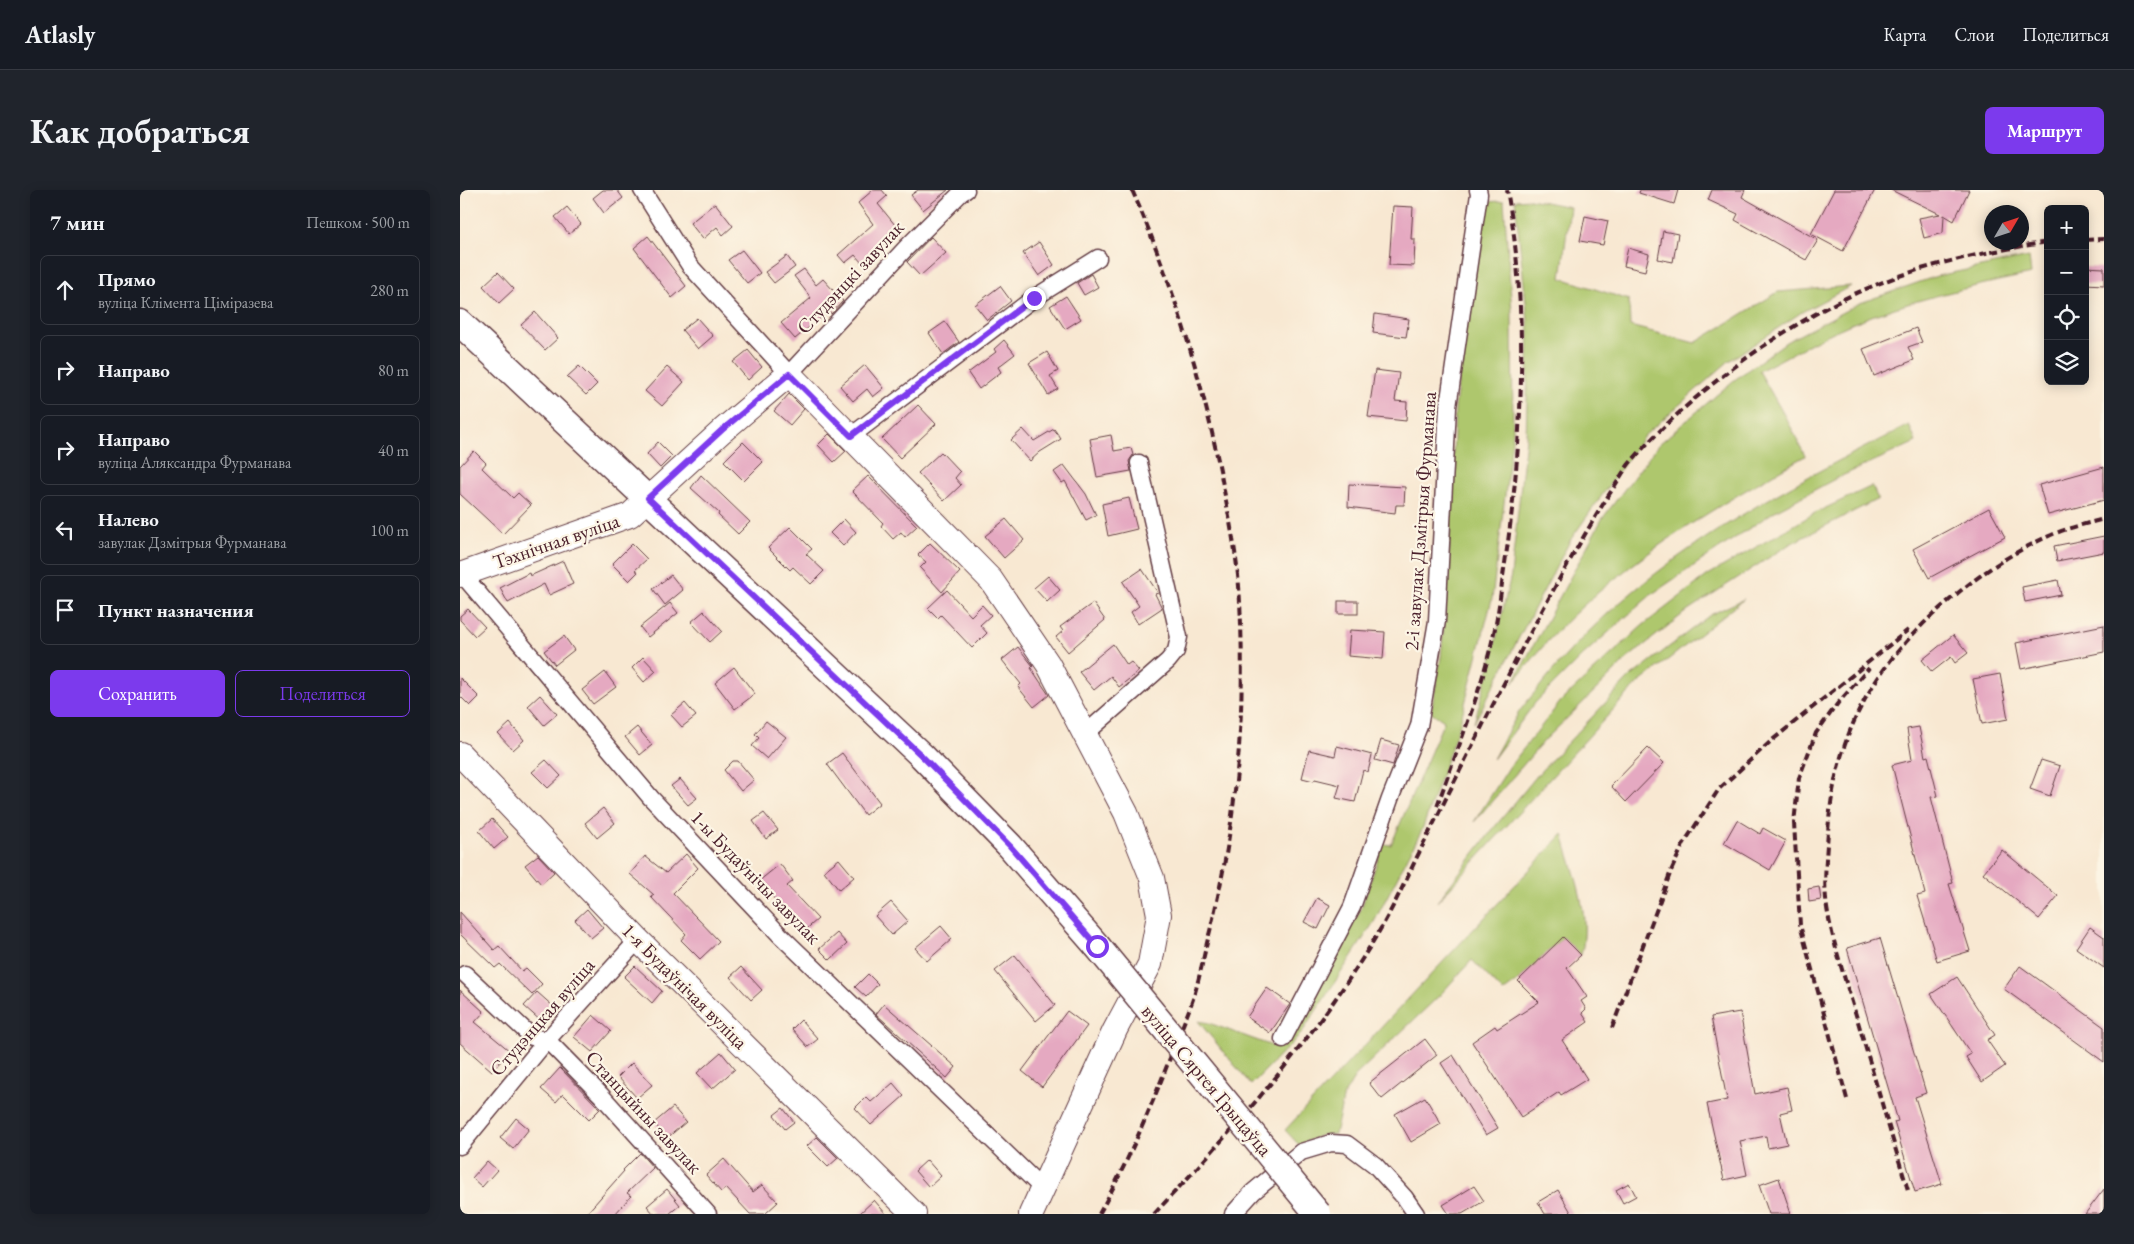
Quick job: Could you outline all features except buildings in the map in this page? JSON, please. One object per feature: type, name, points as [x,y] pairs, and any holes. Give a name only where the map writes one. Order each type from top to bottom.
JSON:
[{"type":"main road","name":"вуліца Сяргея Грыцаўца","points":[[460,323],[922,756],[1010,846],[1097,946],[1318,1214]]},
{"type":"street","points":[[642,190],[690,266],[789,374],[991,580],[1048,664],[1129,821],[1152,878],[1159,916],[1150,964],[1115,1030],[1031,1214]]},
{"type":"street","name":"Студэнцкі завулак","points":[[789,374],[906,248],[966,190]]},
{"type":"street","name":"2-і завулак Дзмітрыя Фурманава","points":[[1283,1039],[1352,907],[1390,799],[1419,726],[1437,621],[1448,406],[1479,194],[1478,190]]},
{"type":"street","points":[[851,436],[1034,298],[1098,258]]},
{"type":"street","name":"Тэхнічная вуліца","points":[[461,575],[630,515],[722,430],[789,374]]},
{"type":"street","points":[[1084,734],[1168,661],[1176,651],[1180,638],[1139,463]]},
{"type":"street","name":"1-ы Будаўнічы завулак","points":[[461,575],[652,798],[780,935],[1042,1188]]},
{"type":"street","name":"1-я Будаўнічая вуліца","points":[[460,754],[638,940],[914,1214]]},
{"type":"street","name":"Студэнцкая вуліца","points":[[460,1146],[547,1040],[638,940]]},
{"type":"street","points":[[462,974],[532,1037],[547,1040]]},
{"type":"street","name":"Станцыйны завулак","points":[[547,1040],[601,1095],[708,1214]]},
{"type":"street","points":[[1233,1214],[1253,1192],[1302,1152],[1331,1143],[1348,1144],[1376,1165],[1405,1198],[1416,1214]]},
{"type":"green space","points":[[1530,199],[1570,207],[1561,278],[1629,300],[1630,326],[1695,343],[1778,292],[1851,286],[1802,312],[1729,361],[1644,436],[1571,539],[1474,723],[1511,575],[1526,438],[1529,330],[1515,200]]},
{"type":"green space","points":[[1504,201],[1512,312],[1513,432],[1492,599],[1460,723],[1422,830],[1374,922],[1301,1034],[1251,1085],[1198,1021],[1209,1023],[1275,1047],[1283,1047],[1361,909],[1383,844],[1391,845],[1444,721],[1431,712],[1441,657],[1448,581],[1455,408],[1481,202]]},
{"type":"green space","points":[[2029,257],[2031,274],[1940,295],[1873,315],[1828,335],[1759,371],[1805,456],[1708,513],[1616,578],[1560,628],[1513,683],[1602,519],[1658,445],[1733,381],[1786,342],[1860,303],[1937,276]]},
{"type":"green space","points":[[1909,425],[1916,442],[1835,479],[1775,511],[1652,594],[1584,654],[1535,703],[1493,759],[1519,712],[1545,680],[1582,638],[1623,600],[1667,565],[1713,533],[1810,476]]},
{"type":"green space","points":[[1872,486],[1878,499],[1790,544],[1688,610],[1628,658],[1544,741],[1474,822],[1510,766],[1561,701],[1642,626],[1708,575],[1815,513]]},
{"type":"green space","points":[[1744,599],[1635,686],[1437,902],[1540,772],[1629,678],[1710,615]]},
{"type":"green space","points":[[1563,834],[1583,909],[1584,940],[1581,955],[1563,937],[1518,981],[1503,992],[1472,960],[1439,996],[1356,1075],[1344,1095],[1335,1134],[1321,1135],[1299,1145],[1285,1130]]},
{"type":"railway","points":[[1099,1214],[1146,1118],[1193,999],[1220,888],[1234,803],[1241,717],[1242,674],[1239,586],[1234,544],[1221,475],[1205,402],[1184,330],[1160,259],[1132,190]]},
{"type":"railway","points":[[1437,806],[1468,722],[1488,659],[1497,619],[1511,517],[1519,423],[1521,329],[1514,236],[1507,190]]},
{"type":"railway","points":[[2089,240],[2104,239]]},
{"type":"railway","points":[[1154,1214],[1216,1147],[1276,1077],[1304,1042],[1357,967],[1393,906],[1492,708],[1561,576],[1597,513],[1629,464],[1652,439],[1706,389],[1767,343],[1830,306],[1883,282],[1929,267],[1976,255],[2044,243]]},
{"type":"railway","points":[[1908,1190],[1834,942],[1826,904],[1827,842],[1832,796],[1840,762],[1850,730],[1864,701],[1881,673],[1926,621],[1964,588],[2011,556],[2056,533],[2104,519]]},
{"type":"railway","points":[[1612,1028],[1671,871],[1684,843],[1719,789],[1770,742],[1908,630]]},
{"type":"railway","points":[[1847,1099],[1800,925],[1794,823],[1799,778],[1816,733],[1838,703],[1869,668]]},
{"type":"route","points":[[1034,298],[851,436],[789,374],[722,430],[648,498],[669,520],[922,756],[1010,846],[1097,946]]}]
